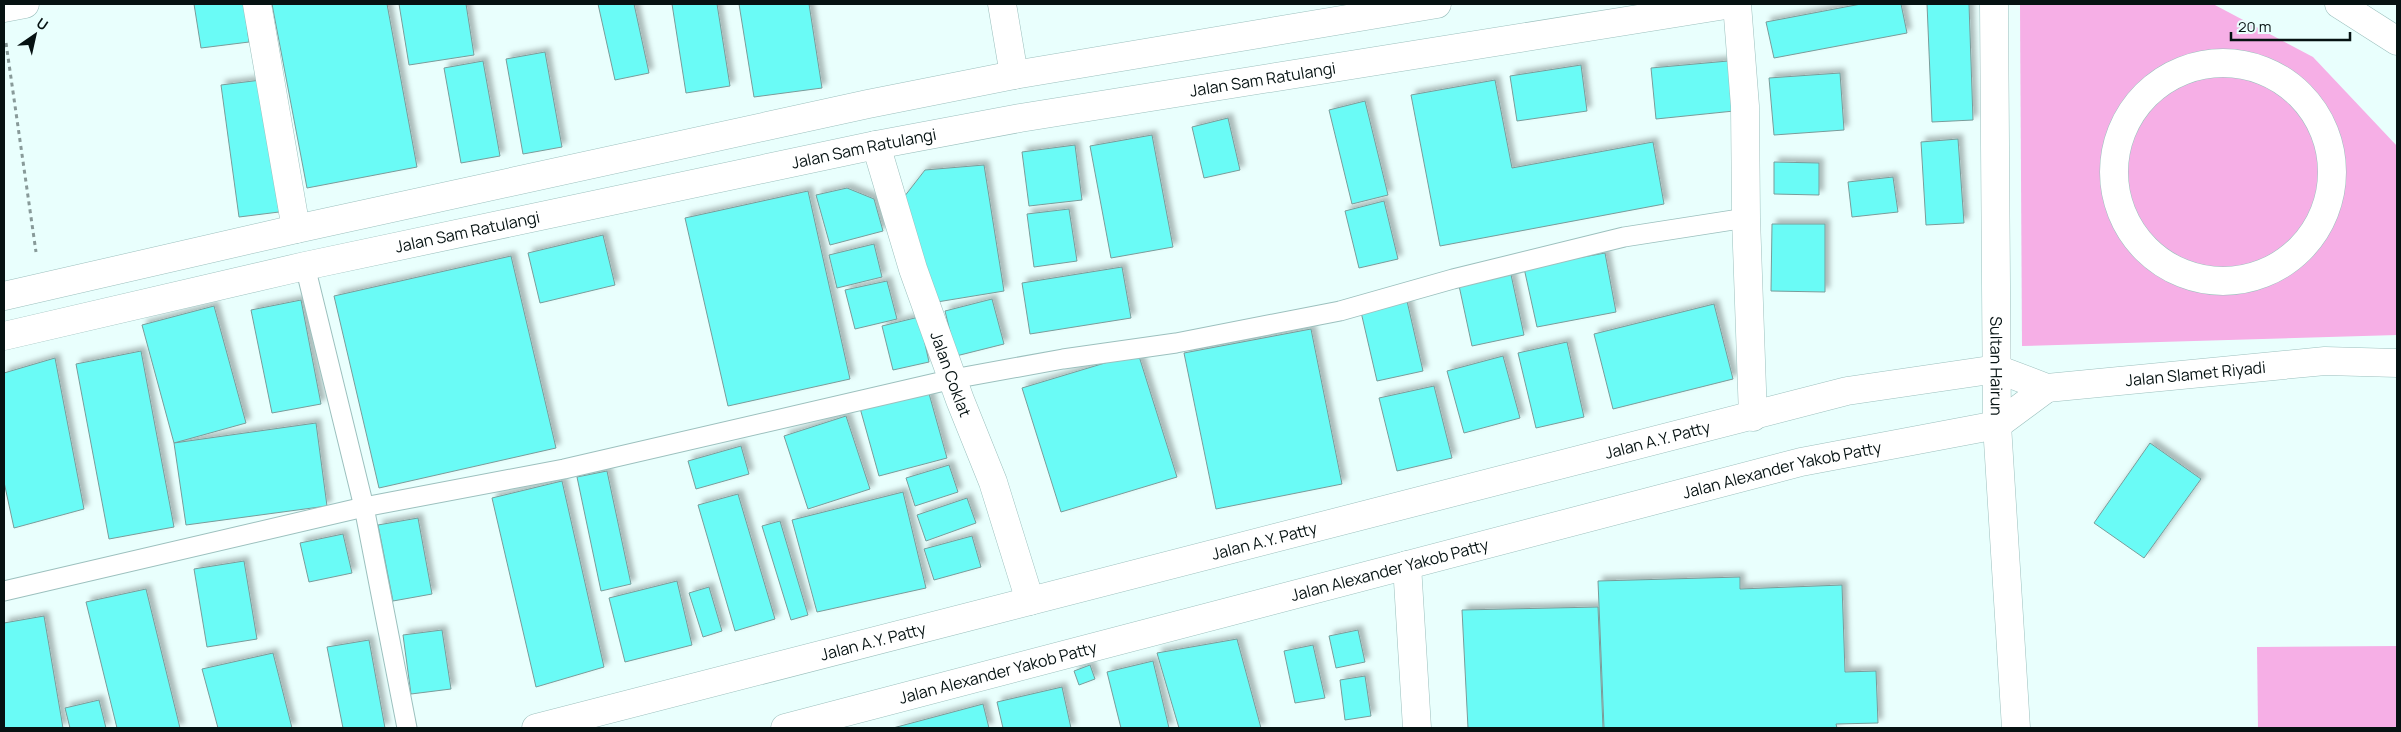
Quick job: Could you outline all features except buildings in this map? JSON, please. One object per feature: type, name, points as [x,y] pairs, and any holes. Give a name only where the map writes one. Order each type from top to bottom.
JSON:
[{"type":"street","points":[[4,8],[25,4]]},
{"type":"street","points":[[258,4],[296,229]]},
{"type":"street","points":[[1002,4],[1014,75]]},
{"type":"street","points":[[4,296],[296,229],[868,104],[1014,75],[1437,4]]},
{"type":"street","name":"Jalan Sam Ratulangi","points":[[4,336],[305,266],[876,145],[1020,118],[1732,4]]},
{"type":"street","points":[[1737,4],[1745,106],[1746,218],[1753,417]]},
{"type":"street","name":"Sultan Hairun","points":[[1994,4],[1997,426],[2016,728]]},
{"type":"street","points":[[2338,4],[2397,41]]},
{"type":"street","points":[[2217,62],[2255,67],[2285,81],[2312,108],[2331,150],[2330,195],[2327,208],[2308,242],[2292,258],[2258,277],[2234,282],[2196,279],[2171,270],[2141,246],[2118,208],[2114,152],[2127,116],[2141,97],[2172,74],[2217,62]]},
{"type":"street","name":"Jalan Coklat","points":[[876,145],[913,269],[993,482],[1030,601]]},
{"type":"street","name":"Jalan Slamet Riyadi","points":[[1997,369],[2047,388],[2325,360],[2397,363]]},
{"type":"street","name":"Jalan A.Y. Patty","points":[[536,728],[1753,417],[1847,391],[1997,369]]},
{"type":"street","points":[[1997,426],[2047,388]]},
{"type":"street","name":"Jalan Alexander Yakob Patty","points":[[785,728],[1801,462],[1997,426]]},
{"type":"street","points":[[1407,565],[1417,728]]},
{"type":"lane","points":[[4,591],[364,507],[564,469],[953,379],[1063,359],[1176,343],[1340,311],[1453,279],[1624,237],[1746,218]]},
{"type":"lane","points":[[305,266],[364,507],[407,728]]},
{"type":"path","points":[[5,38],[42,288]]},
{"type":"shaded area","points":[[2020,4],[2213,4],[2313,57],[2397,146],[2397,335],[2022,346]]},
{"type":"shaded area","points":[[2397,646],[2397,728],[2258,728],[2257,647]]}]
